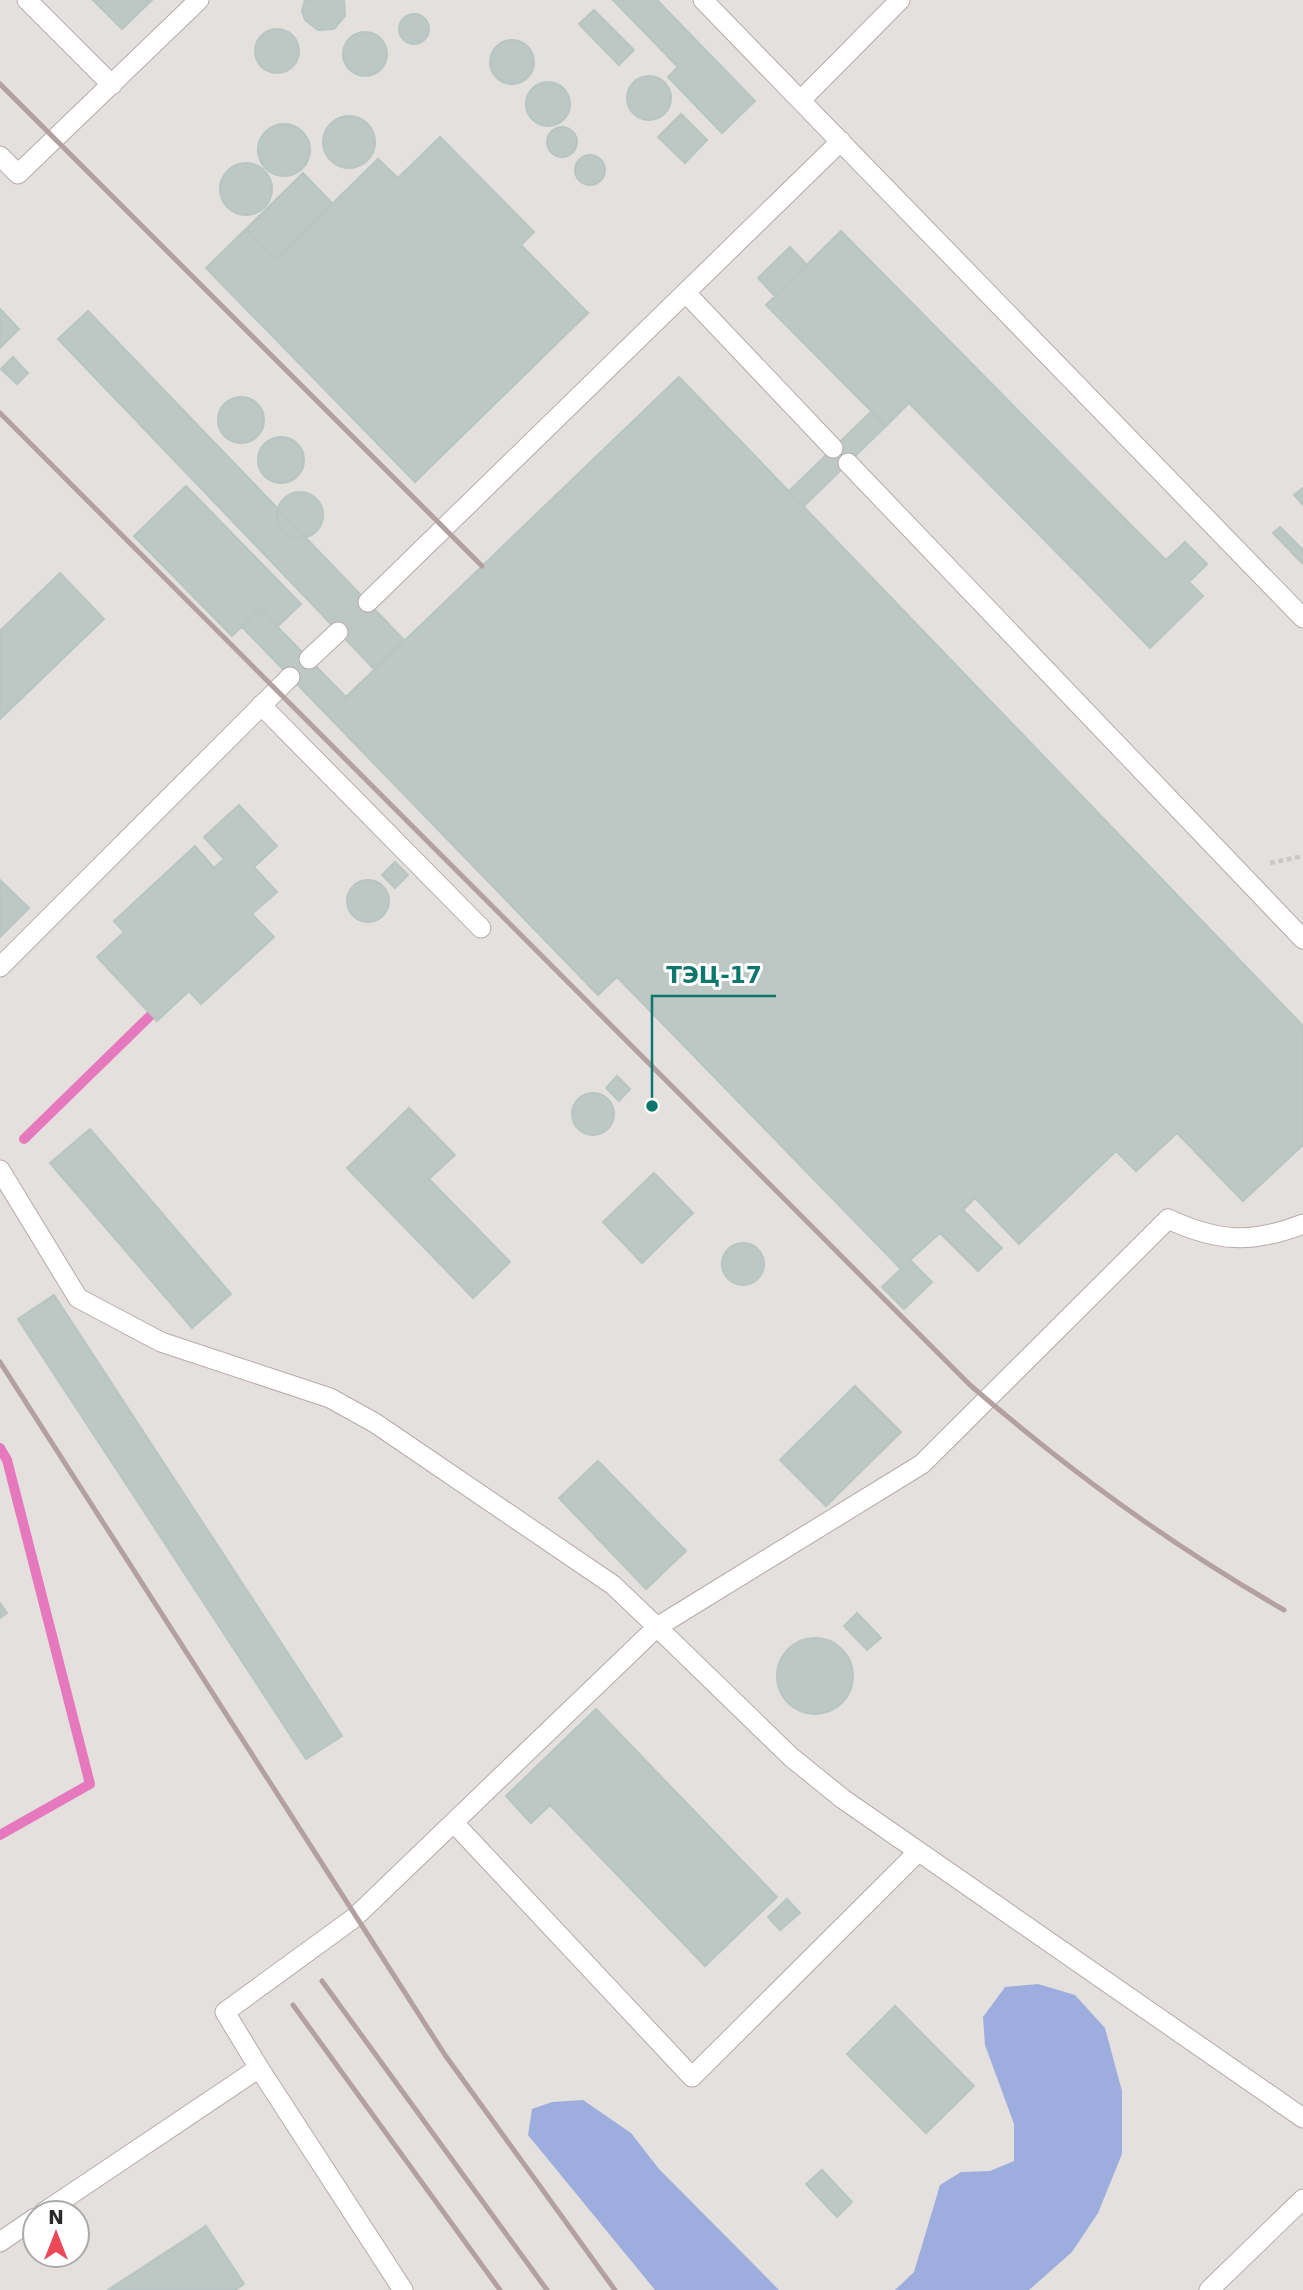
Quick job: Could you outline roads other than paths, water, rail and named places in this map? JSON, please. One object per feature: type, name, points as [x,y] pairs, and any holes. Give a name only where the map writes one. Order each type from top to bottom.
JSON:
[{"type":"lane","points":[[27,0],[112,85]]},
{"type":"lane","points":[[0,156],[18,174],[199,0]]},
{"type":"lane","points":[[703,0],[1303,618]]},
{"type":"lane","points":[[801,100],[900,0]]},
{"type":"lane","points":[[368,602],[841,141]]},
{"type":"lane","points":[[686,293],[833,448]]},
{"type":"lane","points":[[848,463],[1303,939]]},
{"type":"lane","points":[[309,659],[338,632]]},
{"type":"lane","points":[[0,967],[290,677]]},
{"type":"lane","points":[[261,705],[481,928]]},
{"type":"lane","points":[[0,1170],[78,1298],[161,1342],[330,1398],[375,1423],[613,1584],[790,1757],[917,1853],[1303,2118]]},
{"type":"lane","points":[[403,2290],[225,2012],[354,1918],[455,1824],[657,1627],[922,1464],[1168,1219],[1197,1233],[1244,1239],[1276,1234],[1303,1224]]},
{"type":"lane","points":[[455,1824],[692,2077],[917,1853]]},
{"type":"lane","points":[[64,2199],[259,2068]]},
{"type":"lane","points":[[1209,2290],[1303,2199]]},
{"type":"lane","points":[[0,2242],[21,2228]]},
{"type":"waterway","points":[[24,1139],[151,1015]]},
{"type":"waterway","points":[[0,1448],[7,1460],[90,1784],[0,1835]]},
{"type":"railway","points":[[0,84],[482,566]]},
{"type":"railway","points":[[0,413],[970,1385],[1121,1505],[1200,1559],[1284,1610]]},
{"type":"railway","points":[[0,1362],[445,2055],[615,2290]]},
{"type":"railway","points":[[322,1981],[547,2290]]},
{"type":"railway","points":[[293,2005],[500,2290]]},
{"type":"place","name":"ТЭЦ-17","points":[[652,1106]]}]
